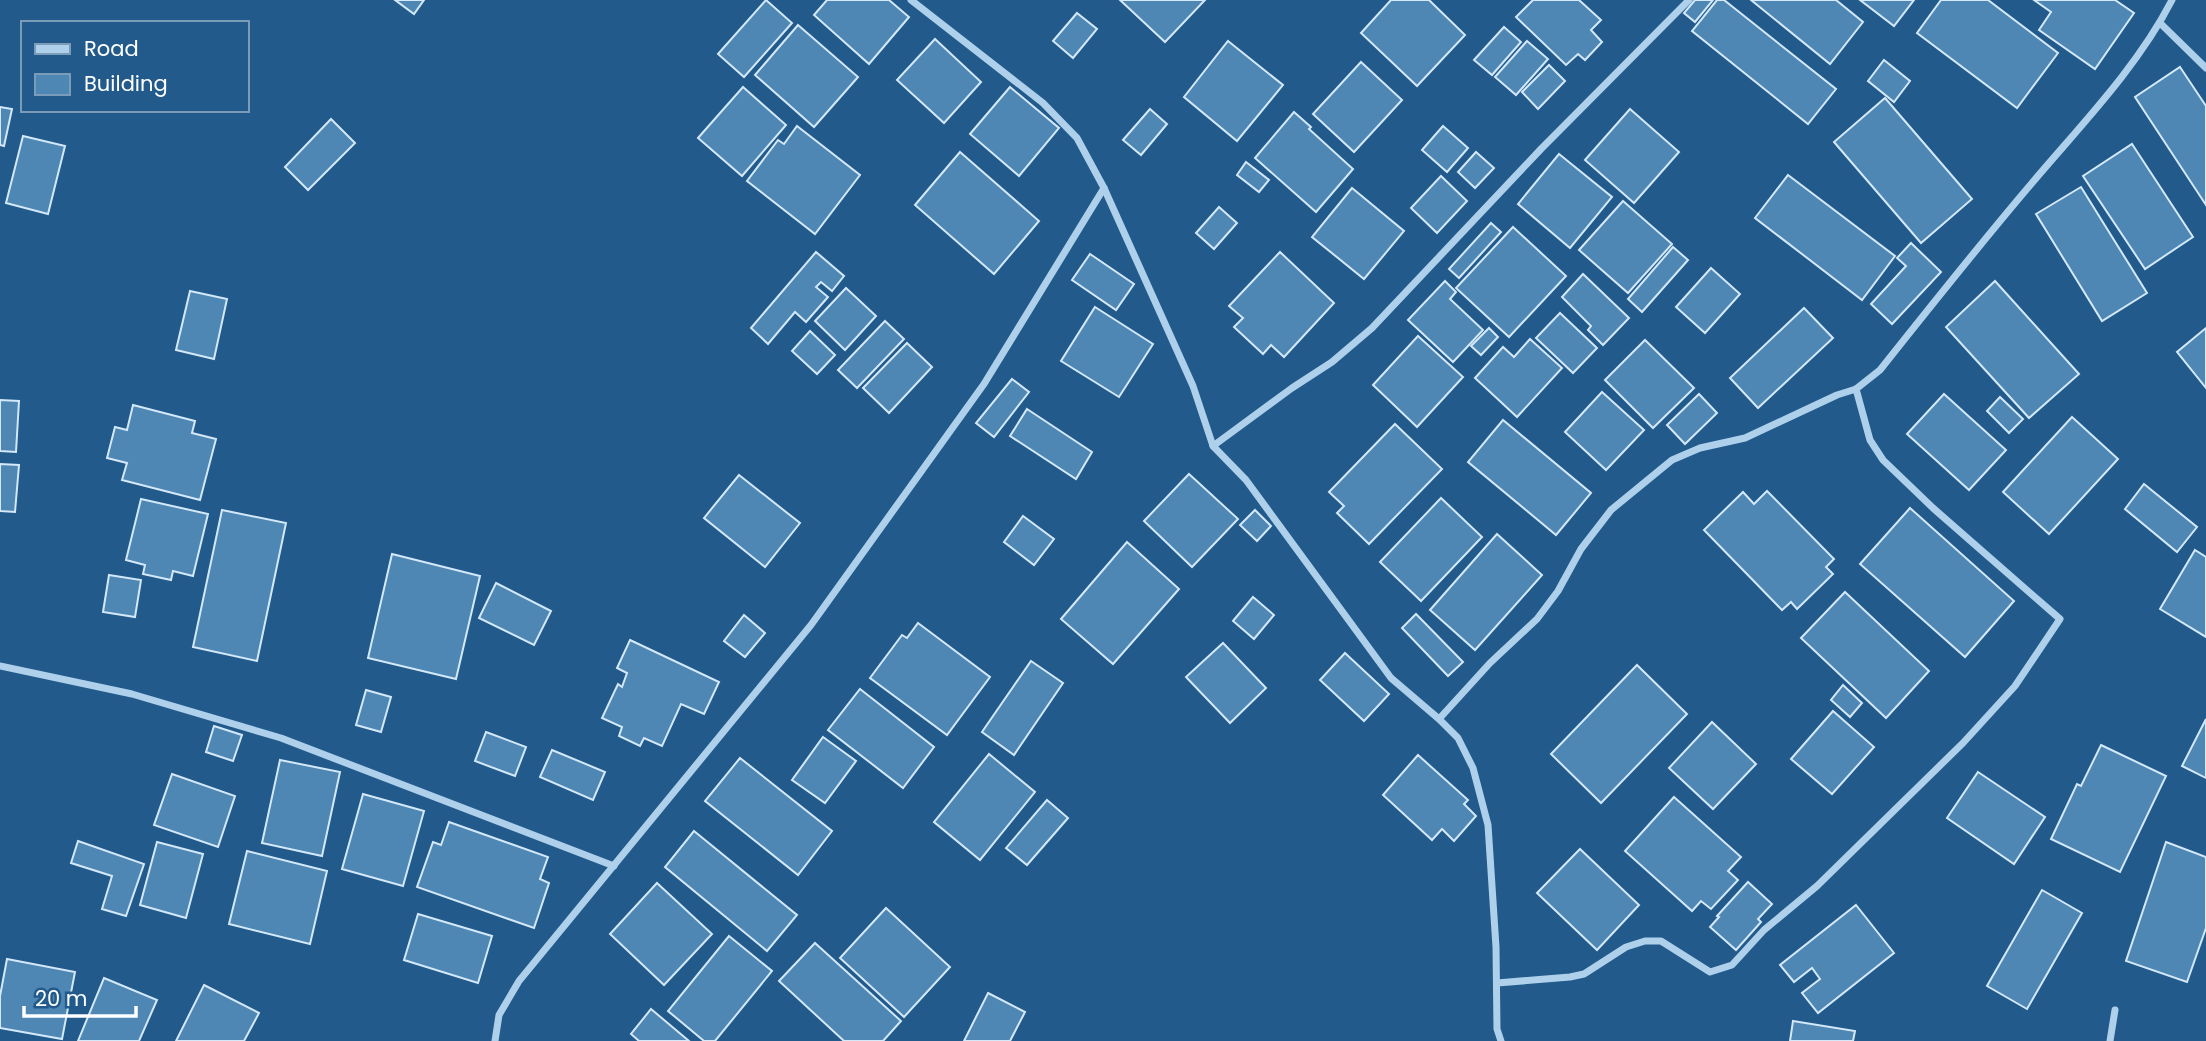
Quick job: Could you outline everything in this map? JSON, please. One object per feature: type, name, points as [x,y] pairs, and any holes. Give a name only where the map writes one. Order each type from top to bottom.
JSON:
[{"type":"street","points":[[911,0],[1043,103],[1077,138],[1104,188],[1193,386],[1213,446],[1246,480],[1391,678],[1458,738],[1473,768],[1488,825],[1496,947],[1497,1029],[1501,1041]]},
{"type":"street","points":[[1213,446],[1332,362],[1372,328],[1541,149],[1689,0]]},
{"type":"street","points":[[1439,719],[1490,663],[1537,619],[1558,591],[1581,549],[1611,510],[1672,460],[1700,448],[1745,438],[1856,389],[1880,370],[2009,210],[2121,79],[2160,23],[2172,0]]},
{"type":"street","points":[[2160,23],[2206,68]]},
{"type":"street","points":[[495,1041],[499,1015],[519,981],[811,625],[984,384],[1104,188]]},
{"type":"street","points":[[1497,983],[1584,974],[1626,947],[1644,941],[1661,941],[1710,972],[1732,965],[1763,930],[1817,886],[1963,743],[2015,686],[2060,619],[1933,508],[1883,460],[1870,440],[1856,389]]},
{"type":"street","points":[[0,666],[132,694],[281,737],[614,866]]},
{"type":"street","points":[[2110,1041],[2115,1010]]},
{"type":"building","points":[[395,0],[424,0],[414,14]]},
{"type":"building","points":[[766,0],[792,23],[744,77],[718,54]]},
{"type":"building","points":[[827,0],[889,0],[909,17],[869,64],[814,15]]},
{"type":"building","points":[[1120,0],[1205,0],[1165,42]]},
{"type":"building","points":[[1391,0],[1429,0],[1465,35],[1417,86],[1361,33]]},
{"type":"building","points":[[1533,0],[1579,0],[1601,20],[1591,30],[1602,42],[1585,60],[1578,54],[1566,65],[1516,17]]},
{"type":"building","points":[[1695,0],[1713,0],[1695,22],[1684,13]]},
{"type":"building","points":[[1717,0],[1724,0],[1836,89],[1808,124],[1692,31]]},
{"type":"building","points":[[1751,0],[1836,0],[1863,22],[1830,64]]},
{"type":"building","points":[[1860,0],[1914,0],[1894,26]]},
{"type":"building","points":[[1941,0],[1988,0],[2058,53],[2017,108],[1917,33]]},
{"type":"building","points":[[2034,0],[2115,0],[2134,13],[2095,69],[2039,30],[2051,12]]},
{"type":"building","points":[[1077,13],[1097,29],[1073,58],[1053,41]]},
{"type":"building","points":[[798,25],[858,77],[814,127],[755,75]]},
{"type":"building","points":[[1504,27],[1521,42],[1492,75],[1474,60]]},
{"type":"building","points":[[935,39],[981,82],[944,123],[897,80]]},
{"type":"building","points":[[1228,41],[1283,85],[1237,141],[1184,97]]},
{"type":"building","points":[[1527,41],[1548,59],[1516,95],[1495,77]]},
{"type":"building","points":[[1884,60],[1910,81],[1894,102],[1868,81]]},
{"type":"building","points":[[1361,62],[1402,100],[1354,152],[1313,114]]},
{"type":"building","points":[[1549,65],[1565,81],[1538,109],[1522,92]]},
{"type":"building","points":[[2180,67],[2206,106],[2206,205],[2135,97]]},
{"type":"building","points":[[743,87],[786,125],[742,176],[698,138]]},
{"type":"building","points":[[1010,87],[1059,128],[1019,176],[970,134]]},
{"type":"building","points":[[1885,98],[1972,199],[1921,243],[1834,142]]},
{"type":"building","points":[[0,107],[12,109],[4,146],[0,145]]},
{"type":"building","points":[[1150,109],[1167,124],[1141,155],[1123,140]]},
{"type":"building","points":[[1630,109],[1679,152],[1634,203],[1585,160]]},
{"type":"building","points":[[1294,112],[1353,169],[1316,212],[1255,158]]},
{"type":"building","points":[[331,119],[355,143],[308,190],[285,167]]},
{"type":"building","points":[[797,126],[860,175],[815,234],[747,181],[778,140],[784,144]]},
{"type":"building","points":[[1443,126],[1468,148],[1447,172],[1422,150]]},
{"type":"building","points":[[23,136],[65,146],[48,214],[6,203]]},
{"type":"building","points":[[2132,144],[2193,237],[2145,269],[2083,176]]},
{"type":"building","points":[[960,152],[1039,221],[994,274],[915,205]]},
{"type":"building","points":[[1476,152],[1494,168],[1475,188],[1458,172]]},
{"type":"building","points":[[1559,154],[1612,197],[1570,248],[1518,204]]},
{"type":"building","points":[[1246,162],[1269,180],[1259,192],[1237,175]]},
{"type":"building","points":[[1788,175],[1895,256],[1862,300],[1755,218]]},
{"type":"building","points":[[1441,176],[1467,201],[1437,233],[1411,208]]},
{"type":"building","points":[[2081,187],[2147,293],[2102,321],[2036,214]]},
{"type":"building","points":[[1352,188],[1404,231],[1364,279],[1312,237]]},
{"type":"building","points":[[1623,201],[1672,244],[1628,293],[1579,250]]},
{"type":"building","points":[[1219,207],[1237,223],[1214,249],[1196,233]]},
{"type":"building","points":[[1491,223],[1501,232],[1459,278],[1449,269]]},
{"type":"building","points":[[1513,227],[1566,276],[1509,337],[1456,288]]},
{"type":"building","points":[[1911,243],[1941,272],[1892,324],[1871,304],[1906,266],[1897,258]]},
{"type":"building","points":[[1673,247],[1688,260],[1642,312],[1628,299]]},
{"type":"building","points":[[816,252],[844,276],[832,291],[821,282],[816,287],[828,297],[806,322],[795,312],[768,344],[751,328]]},
{"type":"building","points":[[1280,252],[1334,303],[1284,357],[1271,345],[1263,354],[1234,327],[1243,318],[1229,306]]},
{"type":"building","points":[[1090,254],[1134,284],[1116,310],[1072,280]]},
{"type":"building","points":[[1711,268],[1740,294],[1705,333],[1676,307]]},
{"type":"building","points":[[1583,274],[1629,318],[1603,345],[1588,330],[1591,326],[1562,297]]},
{"type":"building","points":[[1445,281],[1456,292],[1450,299],[1483,330],[1453,362],[1408,320]]},
{"type":"building","points":[[1995,281],[2079,374],[2029,418],[1946,327]]},
{"type":"building","points":[[846,288],[876,316],[845,350],[815,321]]},
{"type":"building","points":[[190,291],[227,299],[214,359],[176,350]]},
{"type":"building","points":[[1095,307],[1153,344],[1119,397],[1061,361]]},
{"type":"building","points":[[1804,308],[1833,338],[1758,408],[1730,378]]},
{"type":"building","points":[[1560,313],[1597,348],[1573,373],[1536,338]]},
{"type":"building","points":[[885,321],[904,339],[857,388],[838,370]]},
{"type":"building","points":[[1489,328],[1498,337],[1481,355],[1471,346]]},
{"type":"building","points":[[2206,328],[2206,388],[2177,352]]},
{"type":"building","points":[[810,331],[835,355],[817,374],[792,351]]},
{"type":"building","points":[[1418,336],[1463,377],[1417,427],[1373,385]]},
{"type":"building","points":[[1530,339],[1562,368],[1517,417],[1475,378],[1503,347],[1514,357]]},
{"type":"building","points":[[1645,340],[1694,388],[1653,428],[1605,380]]},
{"type":"building","points":[[907,343],[932,367],[889,413],[863,388]]},
{"type":"building","points":[[1012,379],[1029,392],[994,437],[976,423]]},
{"type":"building","points":[[1602,392],[1644,430],[1606,470],[1565,432]]},
{"type":"building","points":[[1699,394],[1717,413],[1685,444],[1667,425]]},
{"type":"building","points":[[1944,394],[2006,450],[1969,490],[1907,434]]},
{"type":"building","points":[[2000,397],[2023,419],[2009,433],[1987,411]]},
{"type":"building","points":[[0,400],[19,401],[16,452],[0,451]]},
{"type":"building","points":[[133,405],[195,421],[192,433],[216,439],[200,500],[122,480],[127,463],[107,458],[115,427],[127,430]]},
{"type":"building","points":[[1027,409],[1092,452],[1076,479],[1010,436]]},
{"type":"building","points":[[2072,417],[2118,459],[2049,534],[2003,492]]},
{"type":"building","points":[[1503,420],[1591,493],[1556,535],[1468,462]]},
{"type":"building","points":[[1395,424],[1442,469],[1369,544],[1337,513],[1344,506],[1329,492]]},
{"type":"building","points":[[0,464],[19,465],[15,512],[0,511]]},
{"type":"building","points":[[1189,474],[1238,519],[1192,567],[1144,521]]},
{"type":"building","points":[[739,475],[800,523],[765,567],[704,518]]},
{"type":"building","points":[[2144,484],[2197,527],[2177,552],[2125,509]]},
{"type":"building","points":[[1767,491],[1834,559],[1826,567],[1833,574],[1797,609],[1791,602],[1782,610],[1704,530],[1743,492],[1754,504]]},
{"type":"building","points":[[1441,498],[1482,537],[1421,601],[1380,562]]},
{"type":"building","points":[[141,499],[208,514],[193,576],[173,571],[171,580],[143,574],[145,565],[126,560]]},
{"type":"building","points":[[1910,508],[2014,601],[1965,657],[1860,564]]},
{"type":"building","points":[[222,510],[286,523],[257,661],[193,647]]},
{"type":"building","points":[[1255,510],[1271,526],[1257,541],[1240,525]]},
{"type":"building","points":[[1023,516],[1054,539],[1034,565],[1004,542]]},
{"type":"building","points":[[1497,534],[1542,575],[1475,650],[1430,610]]},
{"type":"building","points":[[1127,542],[1179,589],[1113,664],[1061,619]]},
{"type":"building","points":[[2195,550],[2206,557],[2206,637],[2160,609]]},
{"type":"building","points":[[392,554],[480,576],[456,679],[368,658]]},
{"type":"building","points":[[109,575],[141,580],[135,617],[103,612]]},
{"type":"building","points":[[496,583],[551,611],[534,645],[479,618]]},
{"type":"building","points":[[1845,592],[1929,671],[1886,718],[1801,638]]},
{"type":"building","points":[[1253,597],[1274,615],[1254,639],[1233,621]]},
{"type":"building","points":[[1416,614],[1463,662],[1448,676],[1402,628]]},
{"type":"building","points":[[744,615],[765,633],[745,657],[724,641]]},
{"type":"building","points":[[918,623],[990,677],[947,735],[870,678],[902,635],[907,638]]},
{"type":"building","points":[[630,640],[719,682],[704,714],[681,704],[662,746],[644,738],[640,746],[619,736],[622,727],[602,718],[618,684],[622,687],[627,673],[617,668]]},
{"type":"building","points":[[1223,643],[1266,688],[1230,723],[1186,677]]},
{"type":"building","points":[[1345,653],[1389,694],[1364,721],[1320,680]]},
{"type":"building","points":[[1031,661],[1063,683],[1014,755],[982,732]]},
{"type":"building","points":[[1637,665],[1687,714],[1601,803],[1551,754]]},
{"type":"building","points":[[1843,685],[1862,703],[1850,717],[1831,700]]},
{"type":"building","points":[[860,689],[934,747],[903,788],[828,730]]},
{"type":"building","points":[[366,690],[391,697],[381,732],[356,725]]},
{"type":"building","points":[[1833,711],[1874,747],[1832,794],[1791,759]]},
{"type":"building","points":[[2206,719],[2206,778],[2182,766]]},
{"type":"building","points":[[1712,722],[1756,764],[1713,809],[1669,768]]},
{"type":"building","points":[[214,726],[242,735],[233,761],[206,752]]},
{"type":"building","points":[[486,732],[526,747],[515,776],[475,761]]},
{"type":"building","points":[[823,737],[856,761],[825,803],[792,780]]},
{"type":"building","points":[[2101,745],[2166,776],[2120,872],[2051,839],[2077,784],[2081,786]]},
{"type":"building","points":[[552,750],[605,772],[593,800],[540,777]]},
{"type":"building","points":[[989,754],[1035,792],[980,860],[934,822]]},
{"type":"building","points":[[1418,755],[1468,800],[1464,804],[1476,816],[1454,841],[1442,829],[1432,840],[1383,795]]},
{"type":"building","points":[[740,758],[832,831],[798,875],[705,801]]},
{"type":"building","points":[[280,760],[340,772],[322,856],[262,843]]},
{"type":"building","points":[[1978,772],[2045,817],[2014,864],[1947,818]]},
{"type":"building","points":[[172,774],[235,796],[218,847],[154,825]]},
{"type":"building","points":[[363,794],[424,811],[403,886],[342,869]]},
{"type":"building","points":[[1674,797],[1741,857],[1728,871],[1738,880],[1711,909],[1701,901],[1692,911],[1625,851]]},
{"type":"building","points":[[1047,800],[1068,818],[1027,865],[1006,848]]},
{"type":"building","points":[[449,822],[548,857],[540,879],[549,883],[534,928],[417,887],[433,842],[441,845]]},
{"type":"building","points":[[694,831],[797,915],[767,951],[665,867]]},
{"type":"building","points":[[78,841],[144,864],[126,916],[102,909],[112,876],[71,863]]},
{"type":"building","points":[[157,842],[203,854],[186,918],[140,905]]},
{"type":"building","points":[[2166,842],[2206,857],[2206,928],[2187,982],[2126,961]]},
{"type":"building","points":[[1580,849],[1639,905],[1597,950],[1537,893]]},
{"type":"building","points":[[247,851],[327,871],[310,944],[229,924]]},
{"type":"building","points":[[1748,882],[1772,904],[1758,919],[1761,922],[1736,950],[1710,927]]},
{"type":"building","points":[[657,883],[712,934],[664,985],[610,934]]},
{"type":"building","points":[[2042,890],[2082,913],[2027,1009],[1987,986]]},
{"type":"building","points":[[1856,905],[1894,953],[1818,1013],[1802,993],[1820,979],[1812,968],[1794,982],[1780,965]]},
{"type":"building","points":[[886,908],[950,967],[904,1017],[840,958]]},
{"type":"building","points":[[418,914],[492,936],[478,983],[404,960]]},
{"type":"building","points":[[729,936],[772,971],[715,1041],[704,1041],[668,1011]]},
{"type":"building","points":[[815,943],[901,1021],[883,1041],[844,1041],[779,981]]},
{"type":"building","points":[[7,959],[75,972],[62,1039],[0,1028],[0,996]]},
{"type":"building","points":[[104,978],[157,1000],[139,1041],[78,1041]]},
{"type":"building","points":[[204,985],[259,1013],[244,1041],[176,1041]]},
{"type":"building","points":[[988,993],[1025,1012],[1010,1041],[964,1041]]},
{"type":"building","points":[[651,1009],[689,1041],[639,1041],[631,1034]]},
{"type":"building","points":[[1793,1021],[1855,1031],[1853,1041],[1790,1041]]}]
